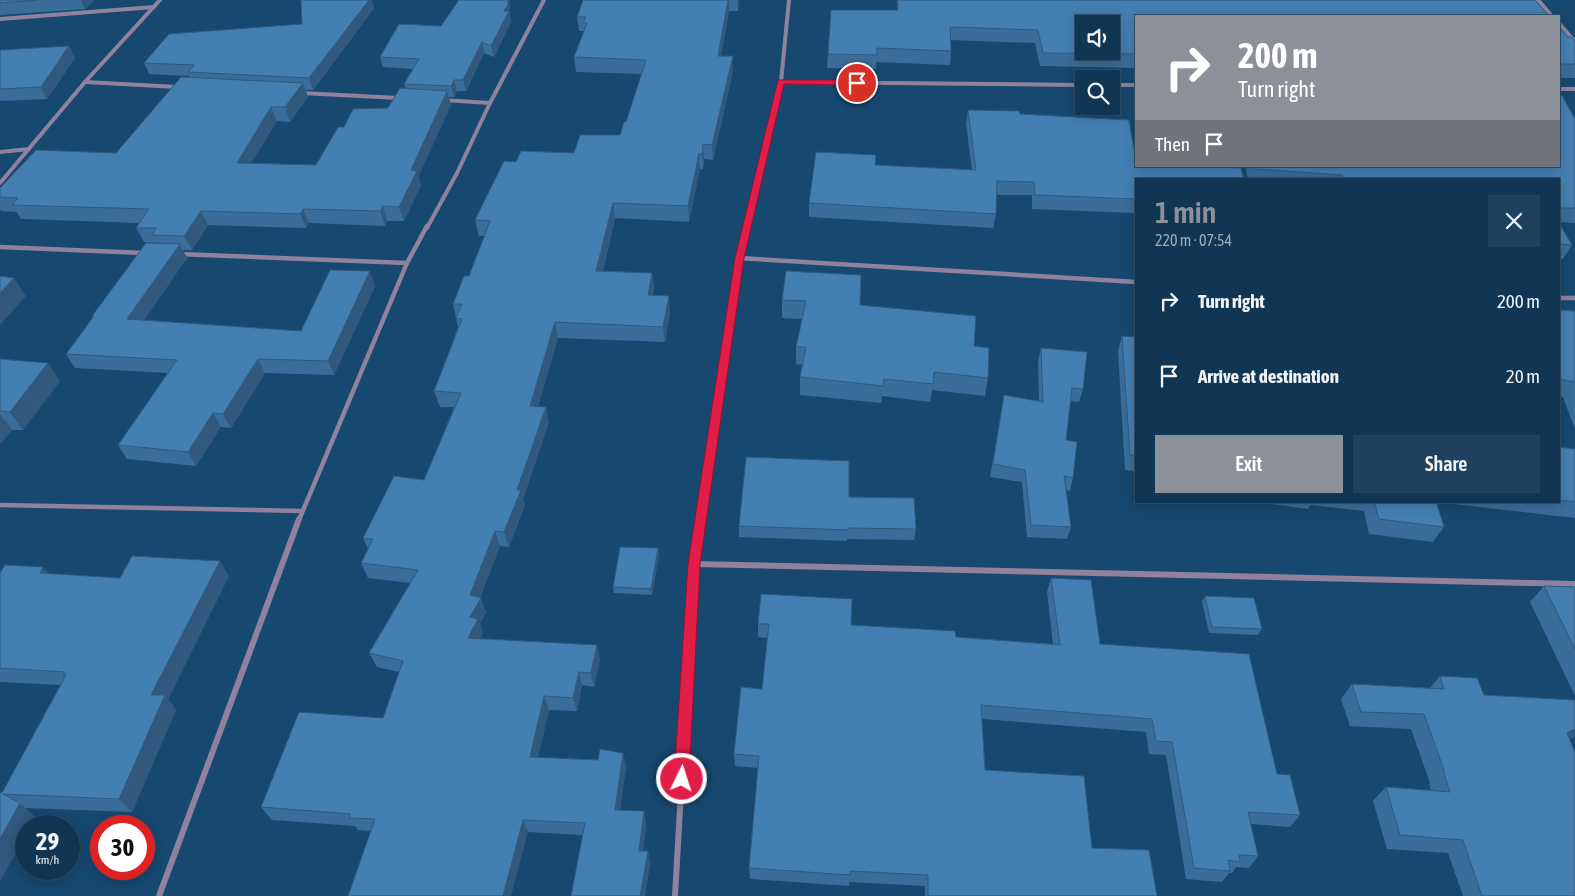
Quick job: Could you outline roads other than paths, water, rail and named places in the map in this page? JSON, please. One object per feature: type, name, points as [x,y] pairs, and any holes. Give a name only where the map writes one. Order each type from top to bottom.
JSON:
[{"type":"street","points":[[0,183],[85,82],[160,0]]},
{"type":"street","points":[[159,896],[302,512],[407,263],[457,173],[490,103],[544,0]]},
{"type":"street","points":[[675,896],[694,564],[740,258],[781,82],[789,0]]},
{"type":"street","points":[[1538,0],[1551,15]]},
{"type":"street","points":[[0,19],[154,7]]},
{"type":"street","points":[[1560,24],[1575,42]]},
{"type":"street","points":[[85,82],[184,87]]},
{"type":"street","points":[[781,82],[1075,85]]},
{"type":"street","points":[[1120,85],[1135,85]]},
{"type":"street","points":[[1560,89],[1575,89]]},
{"type":"street","points":[[293,93],[401,98]]},
{"type":"street","points":[[441,100],[490,103]]},
{"type":"street","points":[[0,152],[29,149]]},
{"type":"street","points":[[0,247],[149,253]]},
{"type":"street","points":[[169,254],[407,263]]},
{"type":"street","points":[[740,258],[1135,282]]},
{"type":"street","points":[[1560,298],[1575,298]]},
{"type":"street","points":[[0,505],[302,512]]},
{"type":"street","points":[[694,564],[1575,584]]}]
